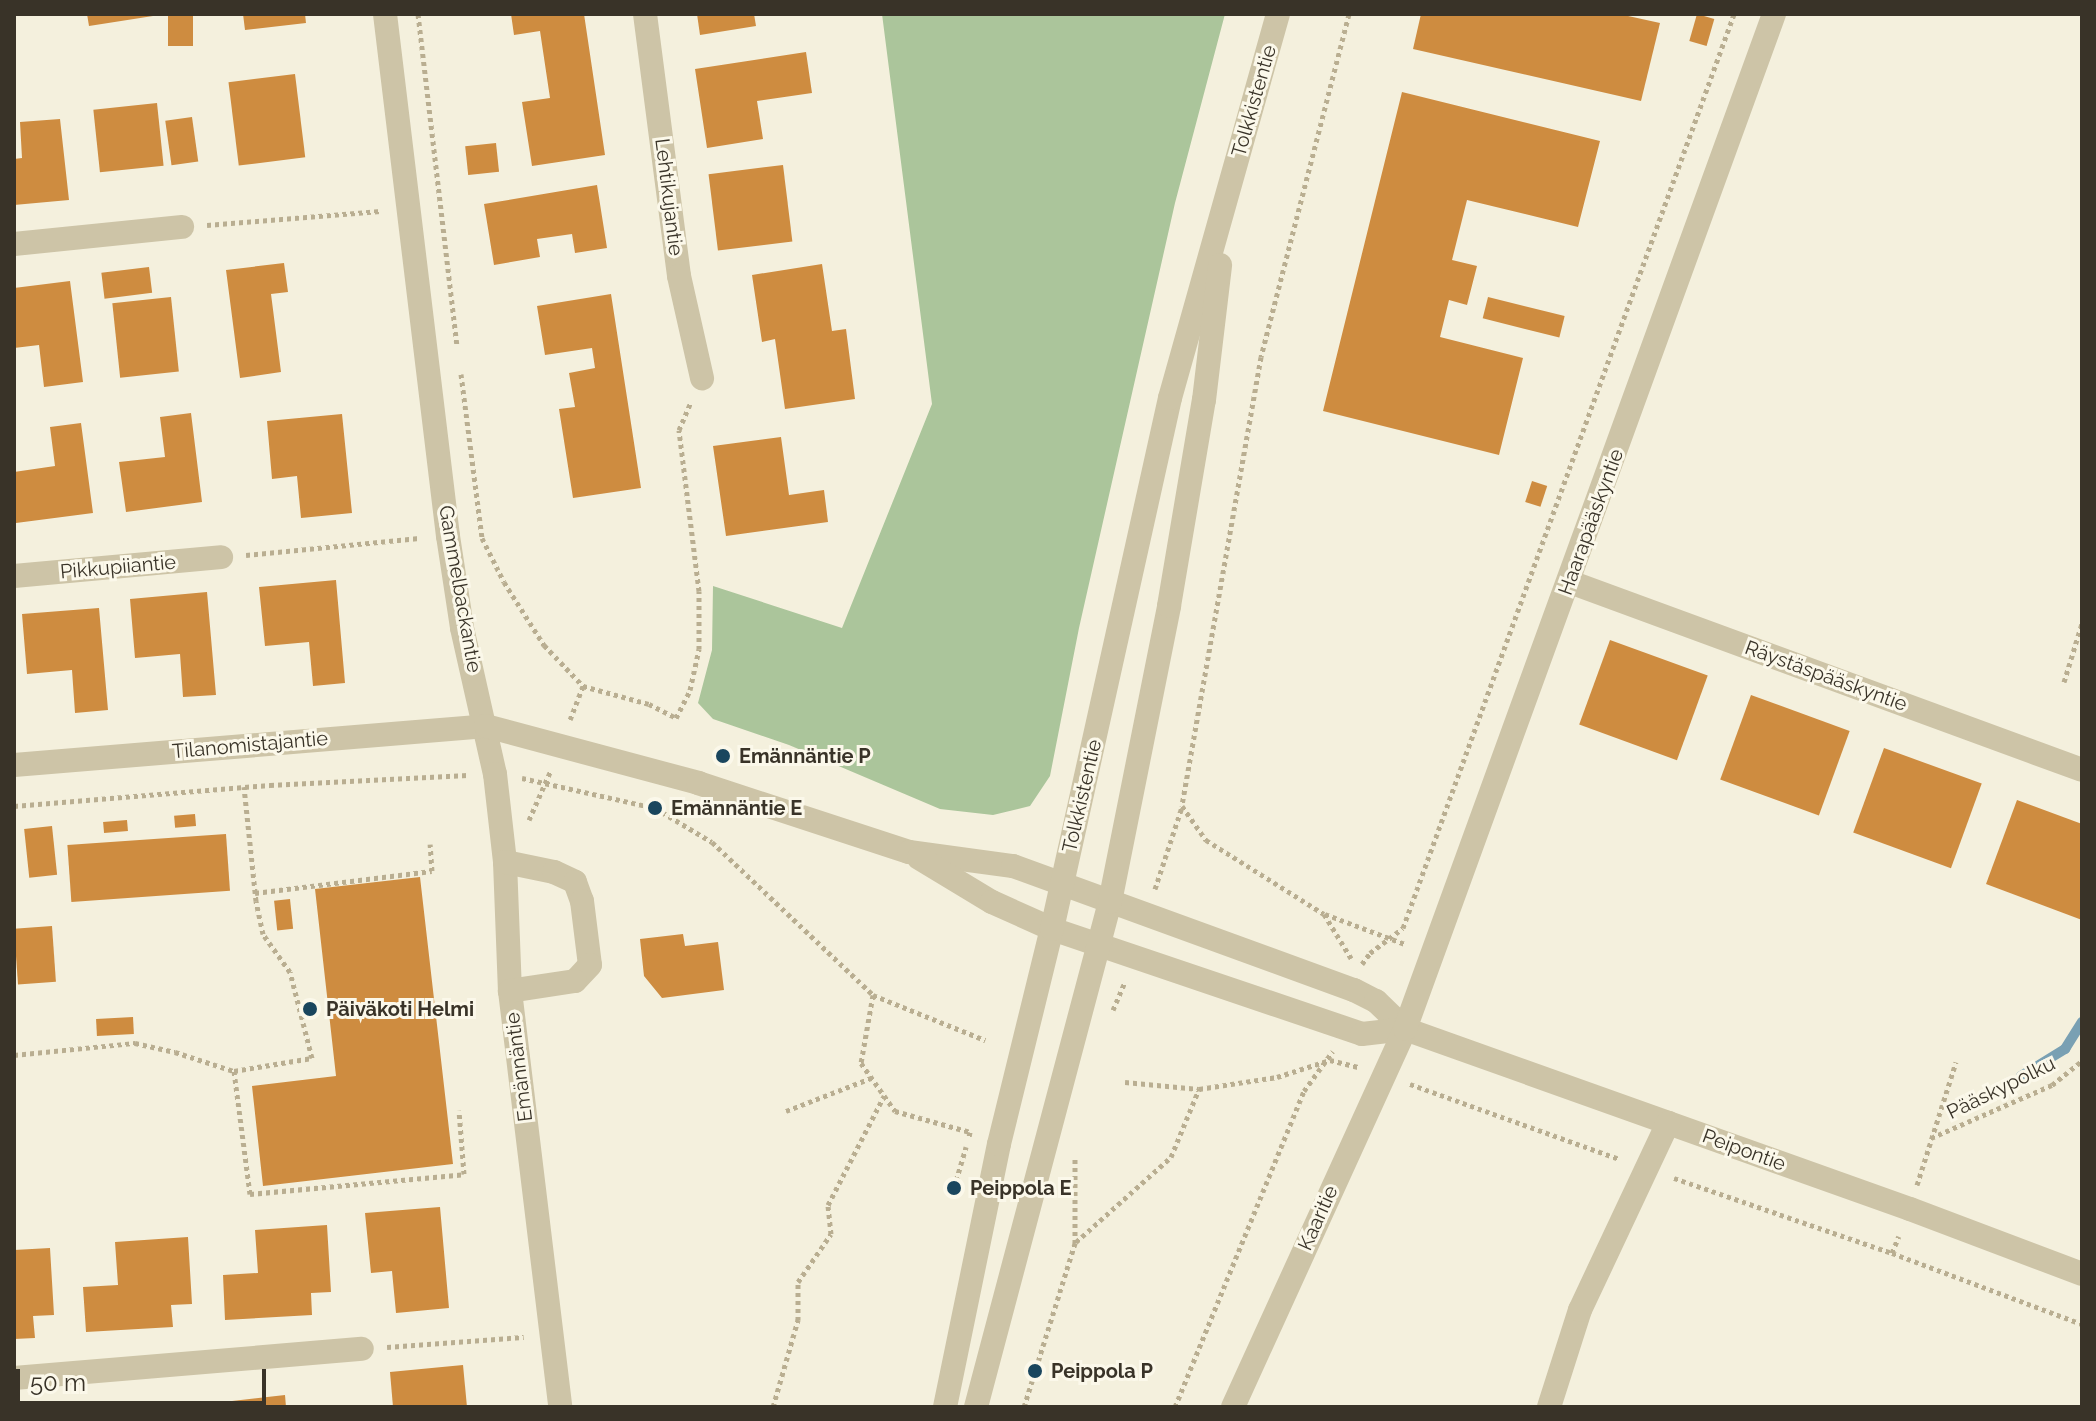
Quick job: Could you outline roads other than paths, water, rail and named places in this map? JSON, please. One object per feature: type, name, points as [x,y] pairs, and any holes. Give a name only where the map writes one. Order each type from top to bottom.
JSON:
[{"type":"street","name":"Gammelbackantie","points":[[385,14],[448,536],[462,628],[486,726]]},
{"type":"street","name":"Lehtikujantie","points":[[645,14],[679,276],[702,378]]},
{"type":"street","name":"Tolkkistentie","points":[[945,1407],[999,1144],[1052,929],[1170,398],[1278,14]]},
{"type":"street","name":"Haarapääskyntie","points":[[1405,1029],[1774,14]]},
{"type":"street","name":"Tolkkistentie","points":[[976,1407],[1110,902],[1169,606],[1199,429],[1230,187]]},
{"type":"street","points":[[14,244],[182,227]]},
{"type":"street","name":"Pikkupiiantie","points":[[14,576],[221,557]]},
{"type":"street","name":"Räystäspääskyntie","points":[[1570,582],[2082,770]]},
{"type":"street","points":[[486,726],[698,783],[909,852],[1013,866],[1110,902]]},
{"type":"street","name":"Tilanomistajantie","points":[[14,765],[486,726]]},
{"type":"street","name":"Emännäntie","points":[[486,726],[505,862],[510,991],[560,1407]]},
{"type":"street","points":[[909,852],[992,902],[1052,929],[1099,945]]},
{"type":"street","points":[[505,862],[554,872],[575,882],[582,901],[590,965],[575,981],[510,991]]},
{"type":"street","name":"Peipontie","points":[[1110,902],[1354,990],[1376,1001],[1405,1029],[2082,1274]]},
{"type":"street","name":"Peipontie","points":[[1099,945],[1362,1034],[1405,1029]]},
{"type":"street","name":"Kaaritie","points":[[1233,1407],[1405,1029]]},
{"type":"street","points":[[1549,1407],[1580,1310],[1668,1123]]},
{"type":"street","points":[[14,1378],[362,1349]]},
{"type":"waterway","points":[[2021,1076],[2065,1049],[2082,1022]]},
{"type":"place","name":"Emännäntie P","points":[[723,756]]},
{"type":"place","name":"Emännäntie E","points":[[655,808]]},
{"type":"place","name":"Päiväkoti Helmi","points":[[310,1009]]},
{"type":"place","name":"Peippola E","points":[[954,1188]]},
{"type":"place","name":"Peippola P","points":[[1035,1371]]}]
